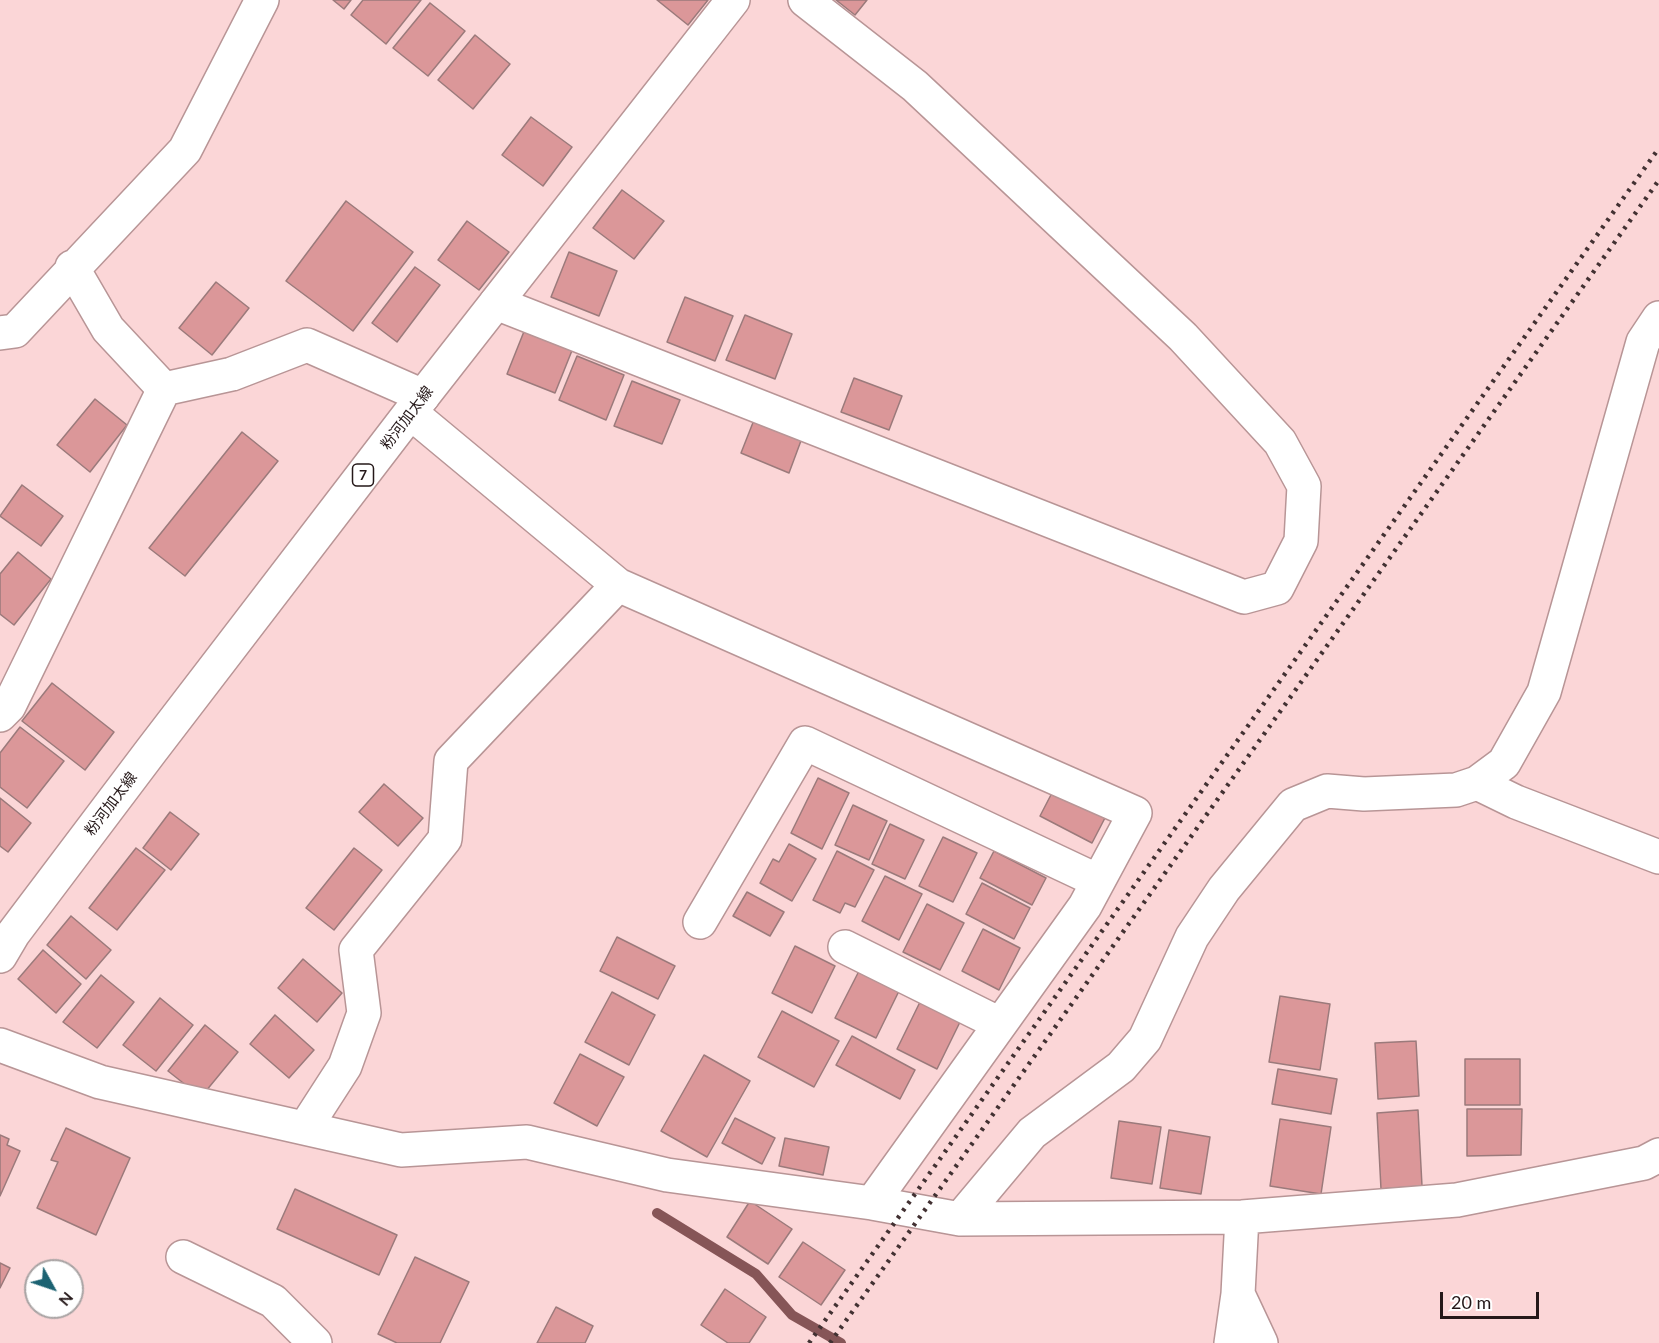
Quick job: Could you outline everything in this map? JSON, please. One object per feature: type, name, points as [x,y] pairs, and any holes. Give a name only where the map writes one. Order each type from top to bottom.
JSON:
[{"type":"street","points":[[0,333],[15,331],[72,267],[185,150],[262,0]]},
{"type":"street","name":"粉河加太線","points":[[0,956],[13,934],[151,751],[495,303],[733,0]]},
{"type":"street","points":[[495,303],[1244,597],[1277,588],[1301,541],[1304,486],[1280,442],[1183,337],[924,94],[805,0]]},
{"type":"street","points":[[72,267],[108,329],[164,389]]},
{"type":"street","points":[[960,1219],[1032,1132],[1121,1067],[1145,1039],[1192,937],[1224,889],[1293,805],[1327,791],[1364,794],[1456,790],[1477,783],[1504,763],[1544,692],[1643,342],[1659,318]]},
{"type":"street","points":[[164,389],[232,374],[307,345],[417,405],[618,585],[1136,813],[1085,906],[872,1203]]},
{"type":"street","points":[[0,715],[9,706],[164,389]]},
{"type":"street","points":[[305,1128],[345,1066],[364,1013],[356,950],[445,839],[451,761],[618,585]]},
{"type":"street","points":[[700,922],[805,743],[1098,881]]},
{"type":"street","points":[[1477,783],[1516,802],[1659,857]]},
{"type":"street","points":[[845,946],[1000,1024]]},
{"type":"street","points":[[0,1045],[100,1082],[401,1150],[527,1142],[667,1175],[872,1203],[960,1219],[1242,1217],[1457,1200],[1644,1163],[1659,1155]]},
{"type":"street","points":[[1231,1343],[1238,1294],[1242,1217]]},
{"type":"street","points":[[183,1257],[273,1301],[315,1343]]},
{"type":"street","points":[[1238,1294],[1261,1343]]},
{"type":"building","points":[[333,0],[351,0],[344,9]]},
{"type":"building","points":[[363,0],[421,0],[386,44],[351,15]]},
{"type":"building","points":[[657,0],[708,0],[688,25]]},
{"type":"building","points":[[836,0],[867,0],[855,15]]},
{"type":"building","points":[[430,3],[465,31],[428,76],[393,48]]},
{"type":"building","points":[[475,35],[510,64],[473,109],[438,80]]},
{"type":"building","points":[[531,117],[572,147],[543,186],[502,155]]},
{"type":"building","points":[[622,190],[664,221],[634,259],[593,228]]},
{"type":"building","points":[[346,201],[413,252],[353,331],[286,281]]},
{"type":"building","points":[[467,221],[509,252],[479,290],[438,260]]},
{"type":"building","points":[[569,252],[617,271],[599,316],[551,297]]},
{"type":"building","points":[[415,267],[440,285],[397,342],[372,323]]},
{"type":"building","points":[[216,282],[249,308],[212,355],[179,328]]},
{"type":"building","points":[[685,297],[733,316],[715,361],[667,342]]},
{"type":"building","points":[[745,315],[792,334],[775,379],[726,360]]},
{"type":"building","points":[[525,329],[573,348],[555,393],[507,374]]},
{"type":"building","points":[[577,356],[624,375],[606,420],[559,400]]},
{"type":"building","points":[[854,378],[902,396],[889,430],[841,412]]},
{"type":"building","points":[[632,381],[680,400],[662,444],[614,426]]},
{"type":"building","points":[[95,399],[127,425],[90,472],[57,445]]},
{"type":"building","points":[[754,420],[802,438],[789,473],[741,453]]},
{"type":"building","points":[[242,432],[278,461],[185,576],[149,548]]},
{"type":"building","points":[[22,485],[63,516],[41,546],[0,516]]},
{"type":"building","points":[[18,552],[51,579],[14,625],[0,614],[0,574]]},
{"type":"building","points":[[52,683],[114,732],[85,770],[22,721]]},
{"type":"building","points":[[20,727],[64,761],[27,808],[0,787],[0,753]]},
{"type":"building","points":[[818,778],[849,793],[822,849],[791,833]]},
{"type":"building","points":[[384,784],[423,818],[398,846],[359,812]]},
{"type":"building","points":[[1054,789],[1106,816],[1092,843],[1040,816]]},
{"type":"building","points":[[0,798],[31,823],[8,852],[0,846]]},
{"type":"building","points":[[853,805],[887,821],[869,860],[835,845]]},
{"type":"building","points":[[170,812],[199,834],[171,870],[143,848]]},
{"type":"building","points":[[890,824],[924,840],[905,879],[872,864]]},
{"type":"building","points":[[943,837],[977,853],[953,902],[919,886]]},
{"type":"building","points":[[789,844],[816,859],[792,901],[760,883],[773,859],[779,862]]},
{"type":"building","points":[[136,848],[165,870],[117,930],[89,908]]},
{"type":"building","points":[[354,848],[382,870],[334,930],[306,908]]},
{"type":"building","points":[[837,851],[874,870],[855,907],[845,903],[840,913],[813,900]]},
{"type":"building","points":[[994,851],[1046,878],[1032,905],[980,878]]},
{"type":"building","points":[[885,876],[922,894],[899,940],[862,921]]},
{"type":"building","points":[[982,883],[1030,908],[1014,939],[966,914]]},
{"type":"building","points":[[747,892],[784,912],[770,936],[733,916]]},
{"type":"building","points":[[927,904],[964,923],[940,970],[903,952]]},
{"type":"building","points":[[71,916],[111,950],[86,979],[47,945]]},
{"type":"building","points":[[983,929],[1020,948],[999,990],[962,971]]},
{"type":"building","points":[[617,937],[675,966],[658,999],[600,971]]},
{"type":"building","points":[[795,946],[835,966],[812,1013],[772,993]]},
{"type":"building","points":[[43,950],[81,984],[56,1013],[18,979]]},
{"type":"building","points":[[303,959],[342,993],[317,1022],[278,988]]},
{"type":"building","points":[[859,971],[899,991],[876,1038],[835,1018]]},
{"type":"building","points":[[101,975],[134,1002],[97,1048],[63,1022]]},
{"type":"building","points":[[612,992],[655,1015],[629,1065],[585,1042]]},
{"type":"building","points":[[1280,996],[1330,1004],[1320,1070],[1269,1062]]},
{"type":"building","points":[[160,998],[193,1025],[156,1071],[123,1045]]},
{"type":"building","points":[[920,1002],[960,1022],[937,1069],[897,1049]]},
{"type":"building","points":[[782,1011],[839,1041],[814,1087],[758,1057]]},
{"type":"building","points":[[275,1015],[314,1050],[289,1078],[250,1044]]},
{"type":"building","points":[[205,1025],[238,1052],[201,1097],[168,1071]]},
{"type":"building","points":[[852,1036],[915,1070],[900,1099],[836,1065]]},
{"type":"building","points":[[1416,1041],[1419,1096],[1378,1099],[1375,1043]]},
{"type":"building","points":[[580,1054],[624,1077],[597,1126],[554,1103]]},
{"type":"building","points":[[704,1055],[750,1081],[707,1157],[661,1131]]},
{"type":"building","points":[[1465,1059],[1520,1059],[1520,1105],[1465,1105]]},
{"type":"building","points":[[1278,1069],[1337,1079],[1331,1114],[1272,1104]]},
{"type":"building","points":[[1467,1109],[1522,1109],[1521,1155],[1467,1156]]},
{"type":"building","points":[[1418,1110],[1422,1186],[1381,1189],[1377,1113]]},
{"type":"building","points":[[735,1118],[775,1138],[762,1164],[722,1143]]},
{"type":"building","points":[[1280,1119],[1331,1127],[1321,1194],[1270,1186]]},
{"type":"building","points":[[1119,1121],[1161,1127],[1152,1184],[1111,1178]]},
{"type":"building","points":[[66,1128],[130,1158],[96,1235],[37,1208],[58,1162],[51,1160]]},
{"type":"building","points":[[1169,1130],[1210,1137],[1201,1194],[1160,1188]]},
{"type":"building","points":[[0,1135],[9,1139],[7,1145],[20,1151],[0,1196]]},
{"type":"building","points":[[785,1138],[829,1147],[823,1175],[779,1166]]},
{"type":"building","points":[[295,1189],[397,1235],[379,1275],[277,1229]]},
{"type":"building","points":[[750,1201],[792,1229],[768,1264],[727,1237]]},
{"type":"building","points":[[803,1242],[845,1270],[821,1305],[779,1277]]},
{"type":"building","points":[[415,1257],[469,1282],[440,1343],[397,1343],[378,1334]]},
{"type":"building","points":[[0,1263],[10,1268],[0,1288]]},
{"type":"building","points":[[725,1289],[766,1317],[749,1343],[728,1343],[701,1325]]},
{"type":"building","points":[[556,1307],[593,1326],[585,1343],[537,1343]]},
{"type":"waterway","points":[[657,1213],[756,1274],[792,1315],[841,1343]]},
{"type":"railway","points":[[809,1343],[1659,148]]},
{"type":"railway","points":[[830,1343],[1659,180]]}]
